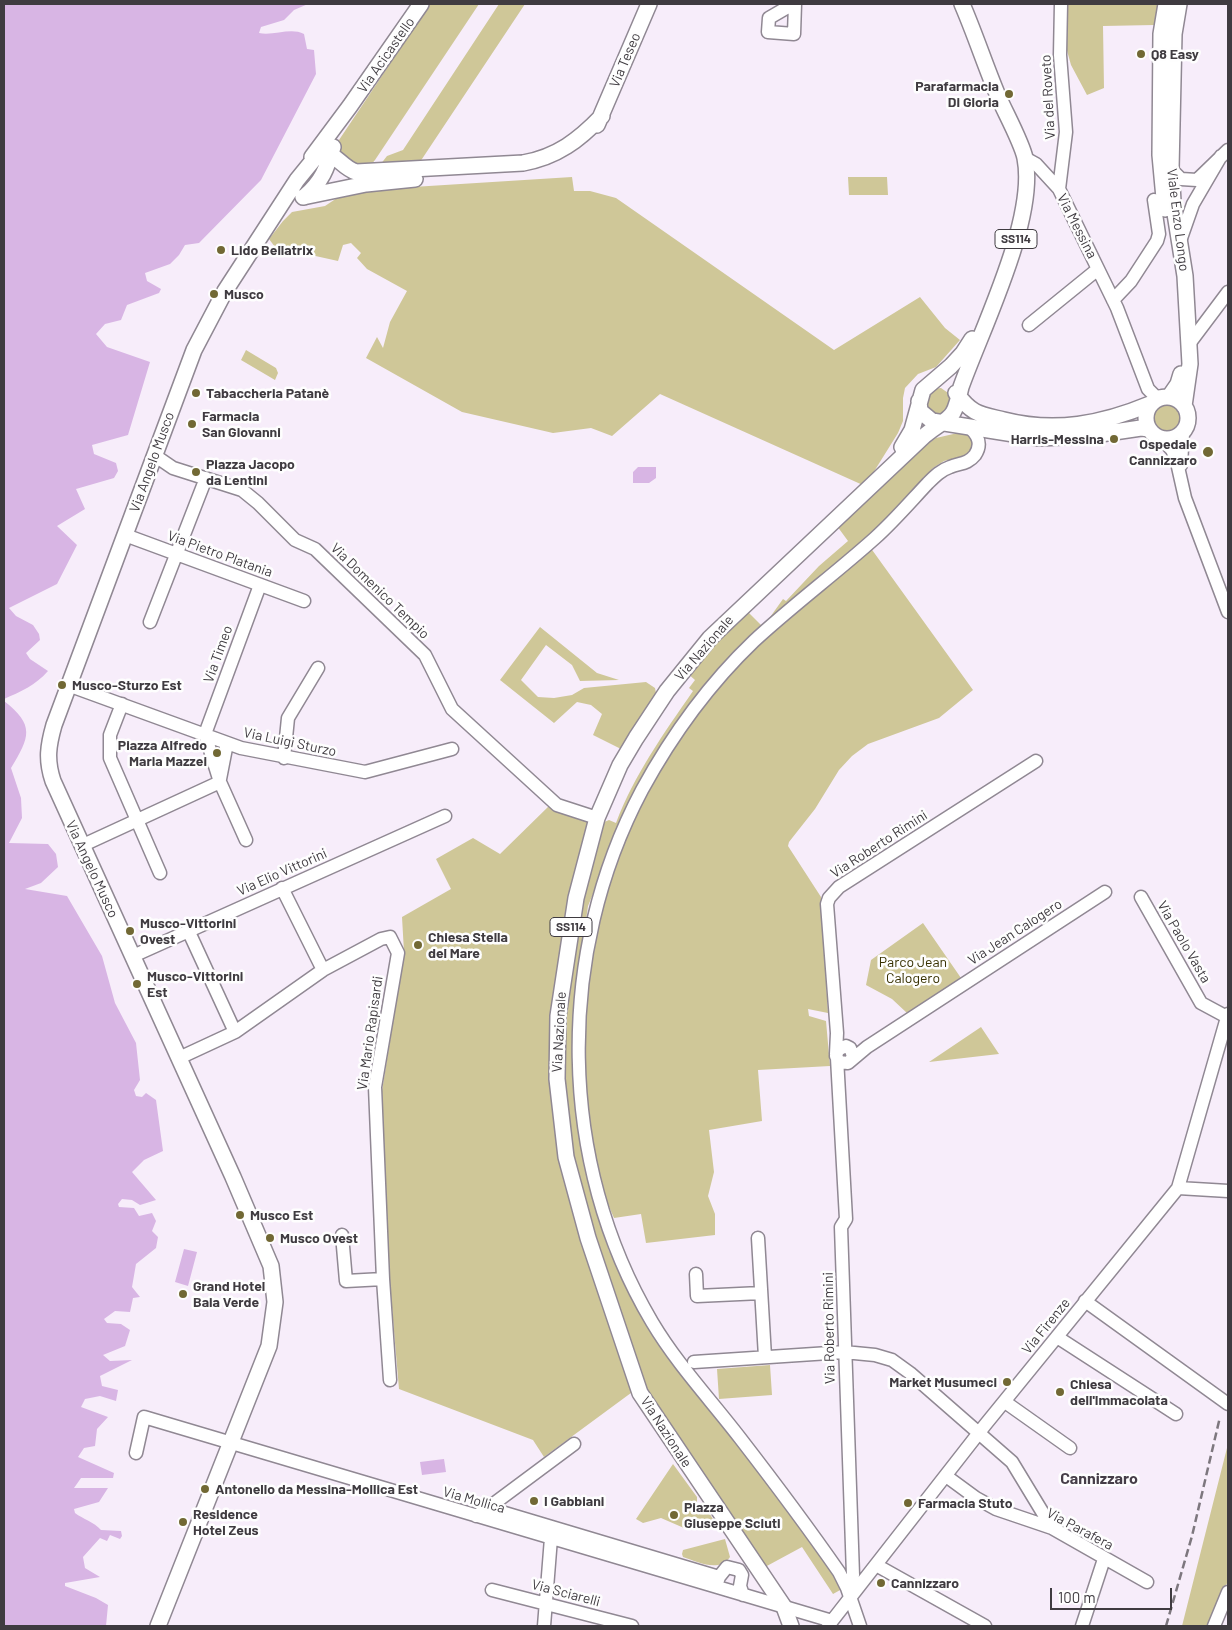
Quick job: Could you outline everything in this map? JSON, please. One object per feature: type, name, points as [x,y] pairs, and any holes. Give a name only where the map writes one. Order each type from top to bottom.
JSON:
[{"type":"main road","name":"Via Acicastello","points":[[350,106],[421,4]]},
{"type":"main road","name":"Via Teseo","points":[[303,197],[366,184],[546,169],[572,156],[591,136],[602,116],[649,4]]},
{"type":"main road","name":"Via Messina","points":[[957,4],[964,11],[1025,158]]},
{"type":"main road","name":"Viale Enzo Longo","points":[[1161,399],[1178,384],[1181,361],[1175,277],[1161,172],[1161,34],[1166,4]]},
{"type":"main road","name":"Viale Enzo Longo","points":[[1178,4],[1174,34],[1171,169],[1185,276],[1189,344],[1190,373],[1183,399],[1184,406]]},
{"type":"main road","points":[[260,239],[291,204],[303,197],[321,181],[350,106]]},
{"type":"main road","points":[[260,239],[325,139],[350,106]]},
{"type":"main road","points":[[333,149],[351,171],[437,168],[536,161],[550,156],[573,143],[602,116]]},
{"type":"main road","points":[[303,197],[297,187],[306,168],[321,151],[333,149]]},
{"type":"main road","name":"SS114","points":[[994,301],[1013,250],[1019,226],[1026,175],[1025,158]]},
{"type":"main road","name":"Via Angelo Musco","points":[[158,1626],[232,1444],[269,1346],[274,1318],[273,1279],[264,1247],[133,956],[81,846],[47,764],[48,745],[68,685],[194,350],[225,291],[260,239]]},
{"type":"main road","points":[[909,445],[950,423],[955,413],[957,397],[974,348],[994,301]]},
{"type":"main road","points":[[909,445],[920,395],[952,366],[963,353],[994,301]]},
{"type":"main road","points":[[974,348],[966,392],[973,405],[993,417]]},
{"type":"main road","points":[[909,445],[914,390],[924,379],[952,366]]},
{"type":"main road","points":[[919,401],[923,415],[950,423],[1040,438],[1064,438],[1141,428],[1148,429],[1161,438],[1175,437],[1183,431],[1188,419],[1184,406],[1178,400],[1161,399],[1103,421],[1072,426],[1036,426],[993,417],[984,417],[970,410],[944,384],[939,383],[928,386]]},
{"type":"main road","points":[[1148,429],[1145,418],[1161,399]]},
{"type":"main road","name":"Via Nazionale","points":[[791,1626],[784,1607],[676,1449],[640,1392],[575,1195],[560,1114],[556,1054],[564,963],[576,898],[597,818],[606,792],[632,744],[667,690],[695,655],[740,607],[871,488],[909,445]]},
{"type":"street","points":[[794,4],[794,34],[768,32],[769,18],[794,4]]},
{"type":"street","name":"Via del Roveto","points":[[1059,189],[1066,132],[1060,55],[1061,4]]},
{"type":"street","points":[[1171,169],[1181,179],[1194,181],[1205,174],[1225,153]]},
{"type":"street","points":[[1180,241],[1192,204],[1225,153]]},
{"type":"street","name":"Via Messina","points":[[1025,158],[1036,164],[1059,189],[1113,300],[1148,389],[1161,399]]},
{"type":"street","points":[[1113,300],[1130,281],[1157,241],[1159,234],[1154,200]]},
{"type":"street","points":[[1029,325],[1098,269]]},
{"type":"street","points":[[1189,344],[1228,292]]},
{"type":"street","points":[[1187,312],[1198,316],[1218,304]]},
{"type":"street","points":[[860,1626],[839,1572],[738,1435],[685,1372],[653,1324],[630,1280],[603,1211],[589,1153],[581,1090],[578,1008],[590,930],[602,884],[630,815],[655,766],[676,732],[716,681],[754,641],[879,535],[939,472],[970,460],[977,452],[979,442],[975,432],[950,423]]},
{"type":"street","points":[[1180,480],[1183,431]]},
{"type":"street","points":[[1161,438],[1172,450],[1180,480],[1228,612]]},
{"type":"street","points":[[150,622],[206,478],[152,460]]},
{"type":"street","name":"Via Domenico Tempio","points":[[206,478],[242,490],[295,540],[315,550],[425,655],[452,709],[557,804],[597,818]]},
{"type":"street","name":"Via Pietro Platania","points":[[125,535],[304,601]]},
{"type":"street","name":"Via Timeo","points":[[205,734],[260,585]]},
{"type":"street","points":[[284,758],[288,718],[318,668]]},
{"type":"street","name":"Via Luigi Sturzo","points":[[68,685],[227,742],[284,758],[365,772],[452,749]]},
{"type":"street","points":[[122,704],[110,735],[110,758],[160,873]]},
{"type":"street","points":[[205,734],[220,782],[246,840]]},
{"type":"street","points":[[220,782],[227,742]]},
{"type":"street","name":"Via Roberto Rimini","points":[[857,1580],[844,1352],[845,1301],[841,1228],[846,1220],[839,1082],[845,1055],[837,1033],[827,904],[829,898],[839,888],[1036,761]]},
{"type":"street","points":[[81,846],[220,782]]},
{"type":"street","name":"Via Elio Vittorini","points":[[133,956],[445,816]]},
{"type":"street","points":[[282,888],[323,970]]},
{"type":"street","name":"Via Jean Calogero","points":[[845,1055],[867,1047],[1105,892]]},
{"type":"street","name":"Via Paolo Vasta","points":[[1141,897],[1201,1003],[1228,1015]]},
{"type":"street","points":[[188,930],[235,1032]]},
{"type":"street","name":"Via Mario Rapisardi","points":[[179,1058],[235,1032],[323,970],[381,939],[390,937],[394,942],[398,953],[375,1087],[383,1280],[390,1380]]},
{"type":"street","name":"Via Firenze","points":[[830,1624],[857,1580],[876,1565],[1085,1301],[1178,1188],[1228,1015]]},
{"type":"street","points":[[1178,1188],[1228,1191]]},
{"type":"street","points":[[342,1235],[346,1281],[383,1280]]},
{"type":"street","points":[[758,1238],[765,1358]]},
{"type":"street","points":[[696,1274],[697,1296],[761,1293]]},
{"type":"street","points":[[1085,1301],[1228,1404]]},
{"type":"street","points":[[1057,1336],[1176,1414]]},
{"type":"street","points":[[694,1362],[844,1352],[875,1355],[892,1360],[1012,1462],[1052,1528]]},
{"type":"street","points":[[1005,1402],[1070,1448]]},
{"type":"street","name":"Via Mollica","points":[[136,1453],[144,1417],[551,1538],[717,1582],[744,1595],[830,1624]]},
{"type":"street","points":[[476,1516],[574,1444]]},
{"type":"street","name":"Via Parafera","points":[[946,1476],[976,1498],[996,1509],[1052,1528],[1147,1582]]},
{"type":"street","points":[[488,1508],[612,1545],[717,1582],[727,1567],[739,1570],[742,1575],[740,1586],[744,1595]]},
{"type":"street","points":[[544,1626],[551,1538]]},
{"type":"street","points":[[1082,1626],[1104,1558]]},
{"type":"street","points":[[876,1565],[985,1626]]},
{"type":"street","name":"Via Sciarelli","points":[[492,1590],[632,1626]]},
{"type":"street","points":[[1216,1623],[1228,1592]]},
{"type":"street","points":[[1216,1623],[1228,1604]]},
{"type":"green space","points":[[430,4],[479,4],[375,160],[370,166],[353,164],[348,161],[342,152],[339,140]]},
{"type":"green space","points":[[499,4],[525,4],[418,165],[380,165],[387,156],[403,150]]},
{"type":"green space","points":[[1065,4],[1158,4],[1154,25],[1103,26],[1104,88],[1087,95],[1071,65],[1066,47]]},
{"type":"green space","points":[[572,177],[574,191],[590,191],[616,198],[834,350],[920,297],[945,328],[960,340],[936,367],[918,374],[905,388],[903,421],[898,433],[865,486],[660,394],[612,436],[591,428],[553,433],[462,412],[366,358],[377,337],[383,348],[390,322],[407,291],[367,269],[357,258],[361,253],[351,243],[343,245],[338,261],[275,247],[269,239],[292,212],[325,206],[337,198],[381,189]]},
{"type":"green space","points":[[848,177],[887,177],[888,195],[849,195]]},
{"type":"green space","points":[[246,350],[276,368],[278,373],[275,380],[241,360]]},
{"type":"green space","points":[[941,388],[951,395],[952,407],[947,414],[935,416],[924,404],[932,389]]},
{"type":"green space","points":[[1166,403],[1172,404],[1180,412],[1180,424],[1172,432],[1166,433],[1160,432],[1152,424],[1151,418],[1152,412],[1160,404]]},
{"type":"green space","points":[[962,432],[967,434],[974,443],[967,455],[944,461],[933,468],[904,503],[694,703],[595,889],[588,906],[573,1010],[572,1051],[576,1101],[599,1220],[609,1251],[621,1267],[646,1318],[682,1376],[735,1437],[823,1554],[842,1589],[833,1594],[802,1547],[765,1567],[647,1391],[580,1194],[564,1107],[564,1005],[575,926],[602,823],[609,820],[616,823],[641,771],[693,691],[689,688],[695,680],[687,673],[746,610],[763,627],[783,599],[786,601],[819,566],[848,541],[837,526],[922,448],[936,438]]},
{"type":"green space","points":[[870,547],[973,690],[939,718],[868,744],[852,756],[839,770],[815,809],[789,842],[788,846],[821,897],[828,1013],[808,1009],[809,1016],[826,1021],[830,1066],[758,1070],[762,1121],[709,1130],[714,1172],[708,1196],[715,1214],[715,1235],[646,1243],[641,1214],[614,1218],[603,1193],[592,1153],[582,1066],[587,962],[619,845],[675,736],[753,646]]},
{"type":"green space","points":[[540,627],[597,673],[619,680],[580,681],[572,665],[546,645],[521,680],[538,697],[554,698],[572,695],[584,688],[646,682],[655,688],[657,698],[621,749],[593,735],[602,714],[591,705],[577,702],[554,723],[500,680]]},
{"type":"green space","points":[[550,805],[560,813],[591,822],[573,879],[558,963],[551,1060],[554,1116],[559,1157],[635,1390],[544,1457],[533,1440],[399,1389],[389,1273],[382,1091],[404,952],[402,917],[451,889],[436,859],[473,838],[500,854]]},
{"type":"green space","name":"Parco Jean Calogero","points":[[923,923],[961,978],[907,1013],[892,999],[866,985],[871,960]]},
{"type":"green space","points":[[981,1027],[999,1054],[929,1062]]},
{"type":"green space","points":[[770,1365],[772,1395],[719,1399],[717,1369]]},
{"type":"green space","points":[[1228,1444],[1228,1581],[1208,1626],[1182,1626]]},
{"type":"green space","points":[[673,1464],[697,1497],[697,1508],[707,1509],[714,1521],[684,1528],[661,1518],[643,1523],[636,1519]]},
{"type":"green space","points":[[725,1539],[730,1557],[725,1562],[708,1565],[683,1557],[683,1550]]},
{"type":"shaded area","points":[[4,4],[308,4],[294,10],[284,20],[261,27],[259,33],[294,31],[304,34],[307,49],[314,50],[316,74],[261,180],[199,243],[185,245],[170,264],[145,273],[147,281],[161,289],[159,293],[127,305],[121,320],[105,324],[96,334],[107,347],[150,362],[128,435],[92,445],[94,454],[116,463],[118,471],[114,478],[76,489],[85,509],[57,526],[77,545],[57,584],[9,608],[16,616],[33,625],[39,634],[40,640],[26,653],[30,659],[48,671],[22,691],[4,699]]},
{"type":"shaded area","points":[[638,467],[656,467],[656,478],[649,483],[633,483],[633,472]]},
{"type":"shaded area","points":[[4,701],[21,717],[26,732],[22,748],[11,768],[21,798],[22,818],[9,843],[48,844],[56,854],[58,867],[41,883],[25,889],[67,896],[102,956],[115,1003],[136,1043],[140,1080],[134,1090],[136,1096],[142,1097],[146,1093],[156,1100],[163,1151],[144,1160],[132,1172],[156,1200],[140,1205],[132,1200],[122,1199],[118,1204],[119,1207],[134,1208],[139,1216],[152,1213],[156,1221],[152,1231],[158,1237],[156,1248],[136,1264],[132,1287],[140,1297],[133,1298],[130,1312],[115,1311],[104,1319],[107,1323],[121,1324],[130,1330],[125,1346],[103,1355],[110,1361],[132,1360],[100,1376],[102,1386],[118,1390],[116,1401],[100,1396],[85,1399],[81,1407],[108,1417],[97,1429],[95,1446],[84,1448],[78,1457],[114,1473],[113,1478],[81,1478],[74,1488],[108,1488],[99,1502],[74,1509],[75,1513],[101,1530],[121,1531],[122,1536],[120,1539],[110,1535],[107,1541],[100,1538],[83,1557],[85,1568],[100,1577],[65,1583],[65,1586],[96,1598],[108,1605],[106,1626],[4,1626]]},
{"type":"shaded area","points":[[184,1249],[197,1252],[188,1286],[175,1282]]},
{"type":"shaded area","points":[[444,1459],[446,1472],[422,1475],[420,1462]]},
{"type":"railway","points":[[1166,1626],[1192,1536],[1220,1417]]},
{"type":"place","name":"Q8 Easy","points":[[1141,54]]},
{"type":"place","name":"Parafarmacia Di Gloria","points":[[1009,94]]},
{"type":"place","name":"Lido Bellatrix","points":[[221,250]]},
{"type":"place","name":"Musco","points":[[214,294]]},
{"type":"place","name":"Tabaccheria Patanè","points":[[196,393]]},
{"type":"place","name":"Farmacia San Giovanni","points":[[192,424]]},
{"type":"place","name":"Harris-Messina","points":[[1114,439]]},
{"type":"place","name":"Ospedale Cannizzaro","points":[[1208,452]]},
{"type":"place","name":"Piazza Jacopo da Lentini","points":[[196,472]]},
{"type":"place","name":"Musco-Sturzo Est","points":[[62,685]]},
{"type":"place","name":"Piazza Alfredo Maria Mazzei","points":[[217,753]]},
{"type":"place","name":"Musco-Vittorini Ovest","points":[[130,931]]},
{"type":"place","name":"Chiesa Stella del Mare","points":[[418,945]]},
{"type":"place","name":"Musco-Vittorini Est","points":[[137,984]]},
{"type":"place","name":"Musco Est","points":[[240,1215]]},
{"type":"place","name":"Musco Ovest","points":[[270,1238]]},
{"type":"place","name":"Grand Hotel Baia Verde","points":[[183,1294]]},
{"type":"place","name":"Market Musumeci","points":[[1007,1382]]},
{"type":"place","name":"Chiesa dell'Immacolata","points":[[1060,1392]]},
{"type":"place","name":"Antonello da Messina-Mollica Est","points":[[205,1489]]},
{"type":"place","name":"I Gabbiani","points":[[534,1501]]},
{"type":"place","name":"Farmacia Stuto","points":[[908,1503]]},
{"type":"place","name":"Piazza Giuseppe Sciuti","points":[[674,1515]]},
{"type":"place","name":"Residence Hotel Zeus","points":[[183,1522]]},
{"type":"place","name":"Cannizzaro","points":[[881,1583]]},
{"type":"district","name":"Cannizzaro","points":[[1099,1479]]}]
